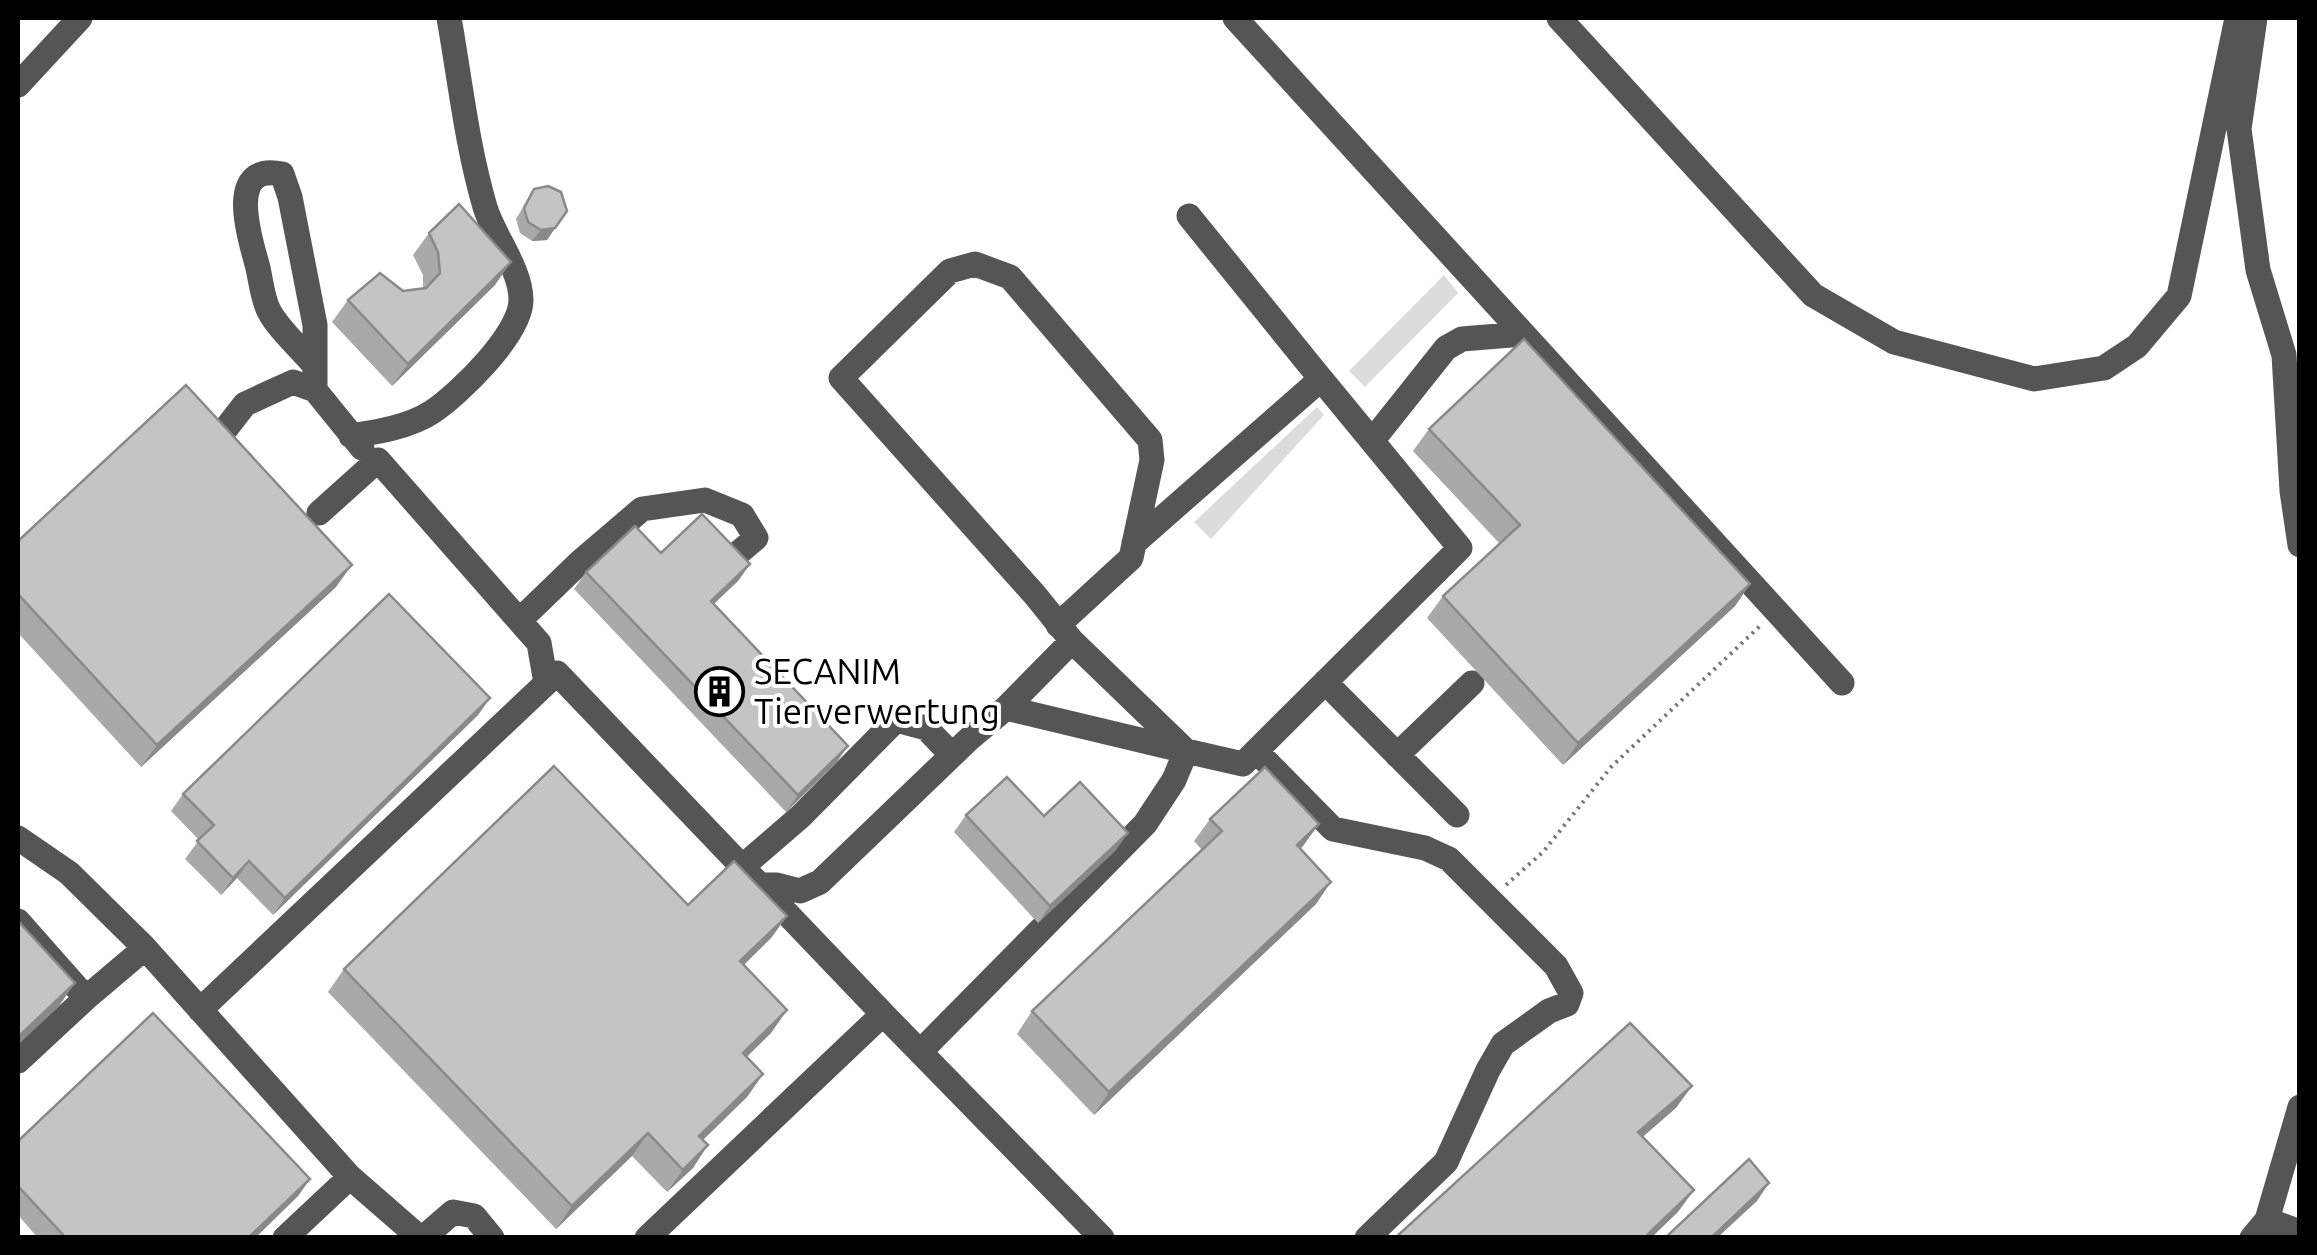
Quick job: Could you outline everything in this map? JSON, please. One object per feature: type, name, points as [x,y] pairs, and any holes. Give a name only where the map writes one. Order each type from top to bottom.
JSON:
[{"type":"street","points":[[18,85],[80,18]]},
{"type":"street","points":[[351,436],[403,424],[431,412],[500,350],[515,324],[521,300],[483,201],[449,18]]},
{"type":"street","points":[[1236,18],[1842,683]]},
{"type":"street","points":[[1559,18],[1813,295],[1894,342],[2034,379],[2104,368],[2138,346],[2179,296],[2237,18]]},
{"type":"street","points":[[2255,18],[2240,129],[2258,270],[2284,355],[2292,492],[2300,545]]},
{"type":"street","points":[[315,378],[315,326],[290,197],[282,174],[270,171],[255,177],[247,190],[245,224],[269,311],[351,436],[376,463]]},
{"type":"street","points":[[1006,708],[1242,764],[1460,548],[1189,216]]},
{"type":"street","points":[[751,876],[800,891],[820,882],[1006,708],[1065,633],[1130,558],[1152,460],[1150,440],[1010,277],[975,264],[950,270],[841,378],[1065,633],[1186,751]]},
{"type":"street","points":[[1372,441],[1446,348],[1462,339],[1522,334]]},
{"type":"street","points":[[224,431],[245,404],[293,382],[315,378]]},
{"type":"street","points":[[1134,543],[1321,380]]},
{"type":"street","points":[[319,513],[378,460],[539,643],[546,683]]},
{"type":"street","points":[[520,620],[642,509],[705,500],[742,515],[756,538],[730,560]]},
{"type":"street","points":[[200,1010],[556,673],[1102,1238]]},
{"type":"street","points":[[1325,682],[1456,815]]},
{"type":"street","points":[[1397,755],[1472,683]]},
{"type":"street","points":[[751,876],[800,816],[896,720],[926,728],[952,756]]},
{"type":"street","points":[[920,1052],[1145,824],[1174,780],[1186,751]]},
{"type":"street","points":[[1256,751],[1333,830],[1426,848],[1449,859],[1556,966],[1571,993],[1567,1004],[1549,1011],[1503,1044],[1446,1162],[1366,1238]]},
{"type":"street","points":[[18,838],[69,873],[144,948],[350,1177],[419,1237],[452,1212],[474,1216],[492,1238]]},
{"type":"street","points":[[18,921],[86,998]]},
{"type":"street","points":[[18,1062],[144,948]]},
{"type":"street","points":[[647,1238],[883,1014]]},
{"type":"street","points":[[2300,1107],[2259,1229],[2300,1232]]},
{"type":"street","points":[[285,1238],[350,1177]]},
{"type":"path","points":[[1486,896],[1512,882],[1561,830],[1611,767],[1776,611]]},
{"type":"shaded area","points":[[1444,275],[1458,293],[1365,387],[1349,371]]},
{"type":"shaded area","points":[[1317,407],[1324,415],[1211,539],[1194,522]]},
{"type":"building","points":[[548,186],[561,192],[567,211],[555,228],[541,230],[528,222],[524,208],[534,189]]},
{"type":"building","points":[[459,204],[511,262],[408,364],[348,300],[380,273],[403,291],[426,288],[440,273],[438,252],[429,233]]},
{"type":"building","points":[[1524,339],[1750,584],[1578,743],[1443,596],[1520,525],[1429,429]]},
{"type":"building","points":[[186,385],[352,565],[157,745],[18,594],[18,541]]},
{"type":"building","name":"SECANIM Tierverwertung","points":[[702,514],[750,564],[711,601],[848,746],[798,795],[586,572],[635,526],[661,553]]},
{"type":"building","points":[[389,594],[490,698],[285,898],[249,861],[233,878],[197,841],[214,825],[183,794]]},
{"type":"building","points":[[554,766],[688,905],[734,861],[787,916],[740,961],[787,1010],[743,1053],[763,1074],[699,1136],[708,1145],[683,1170],[648,1133],[572,1206],[344,969]]},
{"type":"building","points":[[1265,767],[1319,824],[1297,845],[1331,882],[1109,1092],[1032,1011],[1222,831],[1210,819]]},
{"type":"building","points":[[1007,777],[1044,816],[1080,782],[1128,833],[1050,906],[966,815]]},
{"type":"building","points":[[18,921],[75,983],[18,1037]]},
{"type":"building","points":[[153,1013],[310,1179],[248,1238],[66,1238],[18,1186],[18,1141]]},
{"type":"building","points":[[1630,1023],[1692,1086],[1638,1132],[1694,1190],[1644,1238],[1395,1238]]},
{"type":"building","points":[[1749,1159],[1769,1183],[1711,1238],[1665,1238]]},
{"type":"place","name":"SECANIM Tierverwertung","points":[[719,691]]}]
